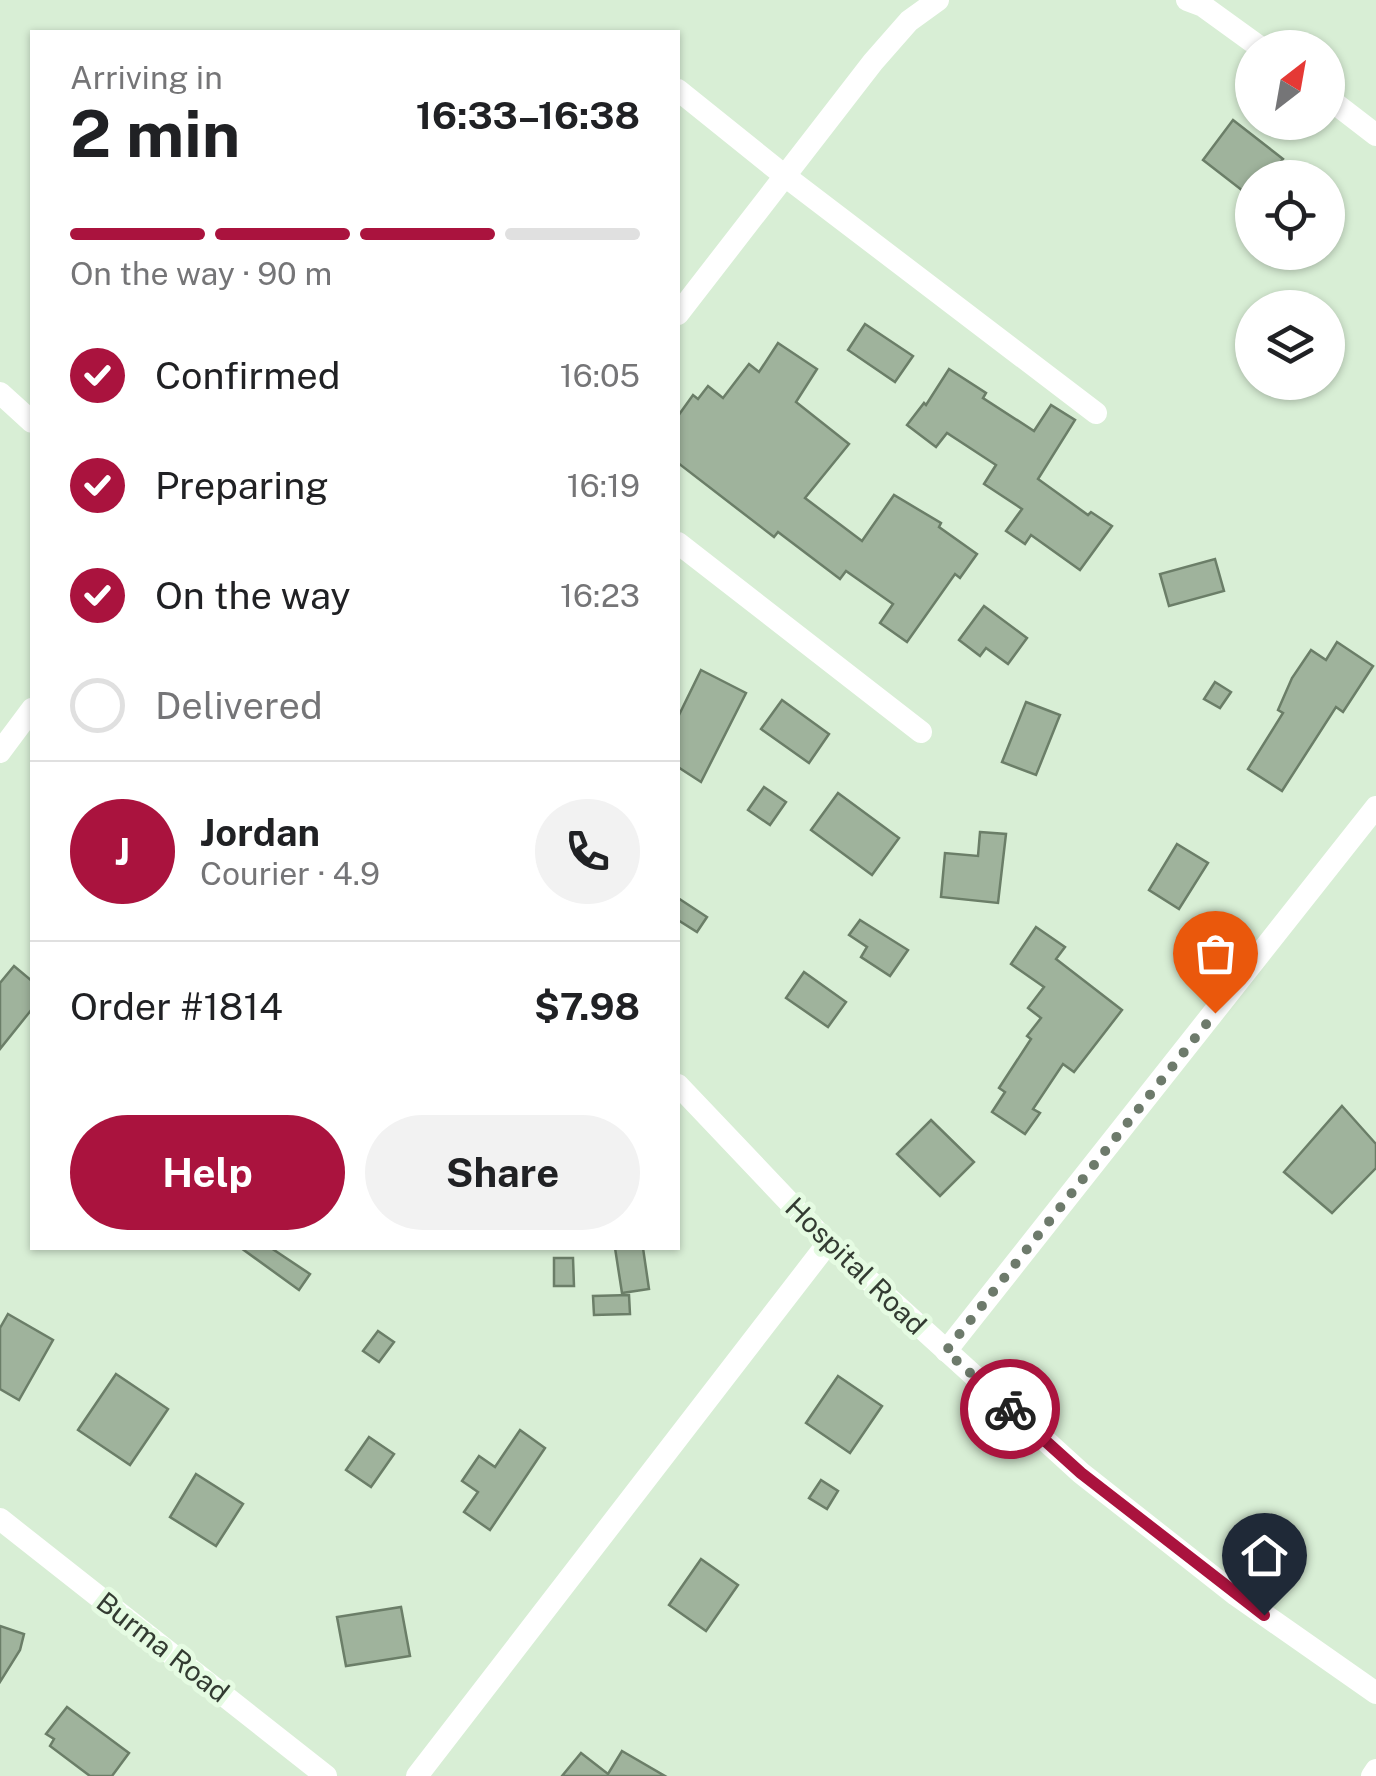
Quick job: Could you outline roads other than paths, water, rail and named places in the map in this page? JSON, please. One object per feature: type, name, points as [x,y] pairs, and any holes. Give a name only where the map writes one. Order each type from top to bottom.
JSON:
[{"type":"street","points":[[680,311],[909,20],[938,0]]},
{"type":"street","points":[[1187,0],[1203,6],[1236,30]]},
{"type":"street","points":[[680,92],[784,176],[1096,413]]},
{"type":"street","points":[[1345,111],[1376,135]]},
{"type":"street","points":[[0,393],[30,420]]},
{"type":"street","points":[[680,545],[921,732]]},
{"type":"street","points":[[0,752],[30,712]]},
{"type":"street","points":[[946,1351],[1376,807]]},
{"type":"street","name":"Hospital Road","points":[[680,1088],[828,1244],[1081,1473],[1236,1595],[1376,1693]]},
{"type":"street","points":[[417,1776],[828,1244]]},
{"type":"street","name":"Burma Road","points":[[0,1519],[326,1776]]}]
